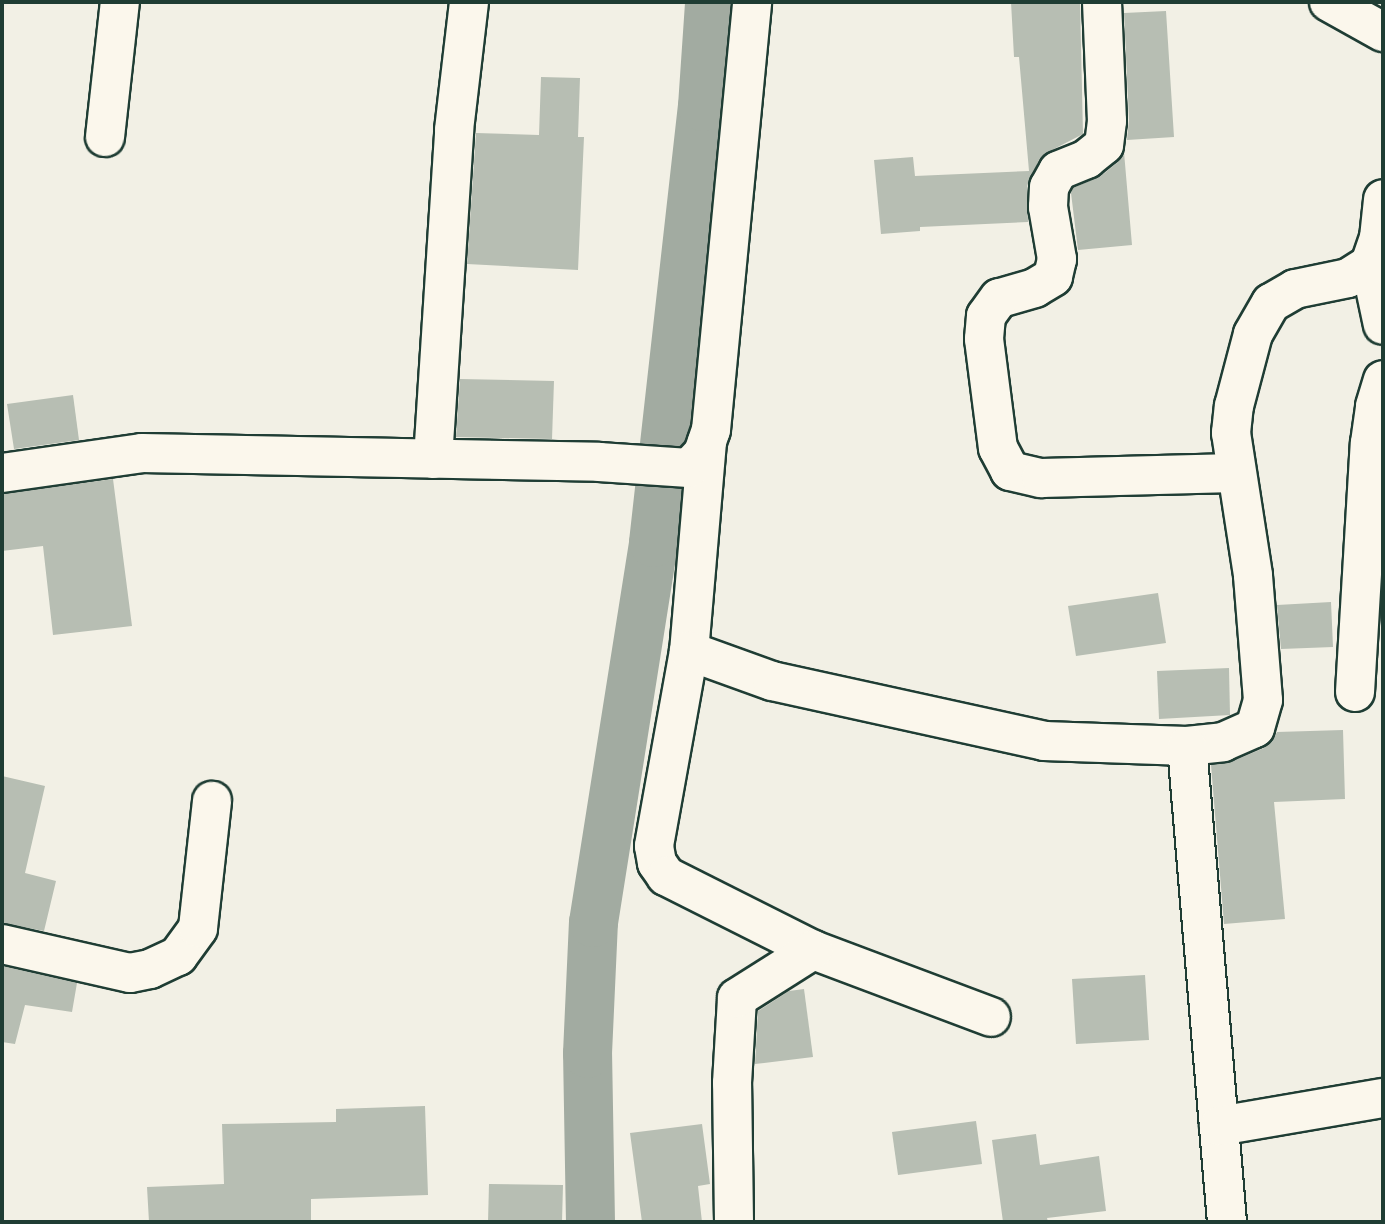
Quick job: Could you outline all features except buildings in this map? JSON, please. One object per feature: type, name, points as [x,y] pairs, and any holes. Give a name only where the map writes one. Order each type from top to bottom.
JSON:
[{"type":"street","points":[[105,137],[120,2]]},
{"type":"street","points":[[433,459],[454,130],[469,2]]},
{"type":"street","points":[[752,2],[698,455],[689,651],[654,846],[657,863],[666,876],[813,950],[990,1017]]},
{"type":"street","points":[[1102,2],[1107,121],[1104,145],[1087,159],[1058,171],[1049,187],[1048,207],[1057,259],[1053,277],[1035,288],[999,298],[986,316],[984,340],[998,448],[1010,471],[1041,478],[1235,473]]},
{"type":"street","points":[[1329,2],[1383,32]]},
{"type":"street","points":[[1383,200],[1379,238],[1370,264],[1383,325]]},
{"type":"street","points":[[689,651],[772,681],[1044,741],[1188,746],[1223,742],[1255,728],[1263,700],[1253,575],[1235,473],[1231,433],[1234,406],[1253,334],[1271,303],[1295,289],[1348,278],[1370,264]]},
{"type":"street","points":[[1355,692],[1370,443],[1374,406],[1383,380]]},
{"type":"street","points":[[2,473],[61,462],[142,453],[599,462],[698,455]]},
{"type":"street","points":[[1188,746],[1227,1222]]},
{"type":"street","points":[[2,944],[130,973],[150,970],[178,956],[198,928],[212,801]]},
{"type":"street","points":[[734,1222],[732,1083],[737,998],[813,950]]},
{"type":"street","points":[[1219,1126],[1383,1098]]},
{"type":"waterway","points":[[590,1222],[587,1053],[593,922],[653,542],[702,106],[709,2]]}]
